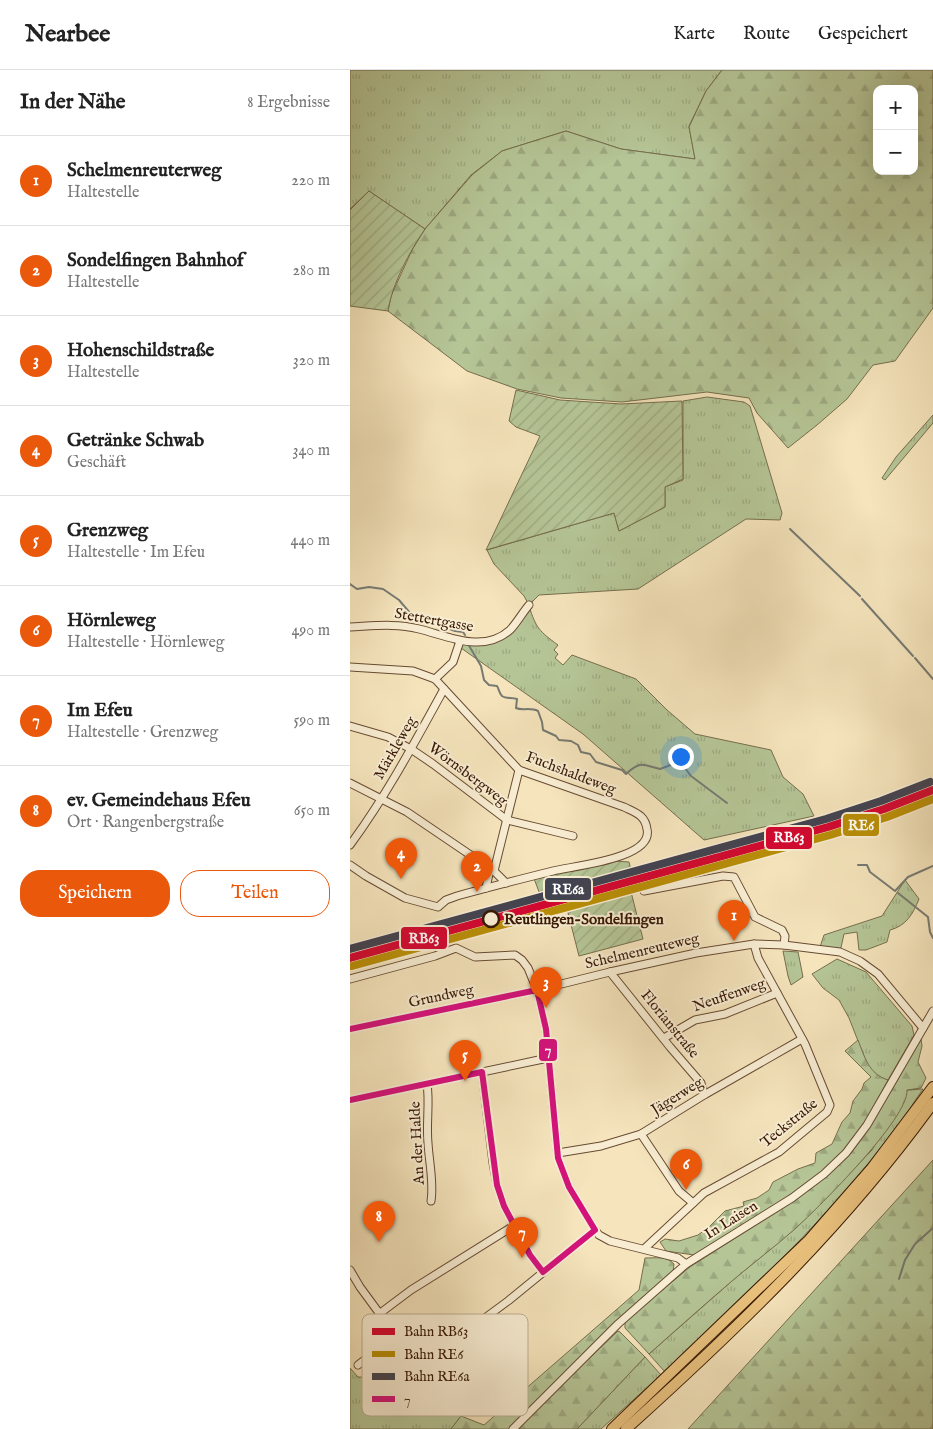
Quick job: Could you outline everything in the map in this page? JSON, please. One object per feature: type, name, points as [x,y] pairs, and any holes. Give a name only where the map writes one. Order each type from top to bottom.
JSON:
[{"type":"highway","points":[[612,1429],[809,1240],[872,1168],[931,1095]]},
{"type":"highway","points":[[626,1429],[732,1331],[811,1251],[874,1181],[931,1095]]},
{"type":"street","name":"Stettertgasse","points":[[350,628],[398,626],[418,628],[460,641],[478,642],[496,639],[511,629],[529,605]]},
{"type":"street","points":[[350,667],[413,671],[435,678],[453,662],[460,641]]},
{"type":"street","name":"Fuchshaldeweg","points":[[435,678],[519,770],[624,807],[641,815],[647,827],[646,839],[635,850],[615,859],[568,867],[506,883]]},
{"type":"street","name":"Märkleweg","points":[[350,845],[411,750],[444,689]]},
{"type":"street","name":"Wörnsbergweg","points":[[350,726],[388,737],[411,750],[433,764],[507,820],[573,836]]},
{"type":"street","points":[[486,888],[507,820],[519,770]]},
{"type":"street","points":[[350,783],[380,800],[407,812],[492,870],[506,883]]},
{"type":"street","points":[[350,865],[405,898],[438,907],[451,898],[506,883]]},
{"type":"street","points":[[644,891],[723,876],[734,877],[756,917],[782,930],[784,945]]},
{"type":"street","name":"Schelmenreuteweg","points":[[537,990],[696,953],[754,944],[784,945],[840,952],[860,962],[878,974],[923,1028]]},
{"type":"street","name":"Teckstraße","points":[[644,1248],[693,1203],[716,1185],[779,1152],[827,1112],[830,1105],[829,1097],[802,1039],[758,958],[754,944]]},
{"type":"street","points":[[350,979],[435,956],[456,948],[475,957],[516,955],[522,960],[528,968],[537,990],[545,1023],[558,1153],[569,1187],[599,1235],[610,1241],[678,1258],[686,1264]]},
{"type":"street","name":"Florianstraße","points":[[610,972],[670,1048],[701,1082],[704,1095]]},
{"type":"street","name":"Grundweg","points":[[350,1028],[537,990]]},
{"type":"street","name":"Neuffenweg","points":[[664,1038],[695,1020],[725,1014],[776,993]]},
{"type":"street","name":"In Laisen","points":[[528,1414],[618,1324],[686,1264],[792,1198],[824,1174],[846,1153],[867,1126],[933,1011]]},
{"type":"street","name":"Jägerweg","points":[[558,1153],[601,1146],[641,1134],[704,1095],[802,1039]]},
{"type":"street","points":[[350,1100],[548,1058]]},
{"type":"street","points":[[482,1072],[493,1163],[504,1206],[533,1259],[543,1272]]},
{"type":"street","name":"An der Halde","points":[[426,1084],[428,1093],[428,1141],[433,1192],[431,1201]]},
{"type":"street","points":[[641,1134],[679,1191],[693,1203]]},
{"type":"street","points":[[350,1270],[360,1288],[379,1314],[411,1290],[515,1225]]},
{"type":"street","points":[[490,1314],[595,1230]]},
{"type":"street","points":[[358,1365],[362,1362]]},
{"type":"street","name":"In Laisen","points":[[513,1429],[526,1416]]},
{"type":"green space","points":[[350,70],[722,70],[706,91],[689,126],[695,159],[621,149],[566,131],[502,151],[471,175],[425,229],[369,191],[350,209]]},
{"type":"green space","points":[[722,70],[933,70],[933,308],[895,361],[873,365],[847,399],[788,448],[757,413],[749,398],[707,392],[622,402],[561,398],[517,389],[467,371],[388,311],[391,296],[412,250],[425,229],[472,175],[502,151],[566,131],[621,149],[695,159],[689,127],[706,91]]},
{"type":"green space","points":[[369,191],[425,229],[402,268],[393,290],[388,311],[350,306],[350,210]]},
{"type":"green space","points":[[516,390],[560,400],[621,404],[682,401],[683,479],[665,487],[665,507],[619,531],[614,513],[486,550],[540,436],[516,427],[509,421]]},
{"type":"green space","points":[[707,397],[744,402],[750,406],[782,513],[780,520],[746,519],[638,589],[539,595],[529,605],[524,596],[494,564],[487,550],[614,513],[619,531],[665,507],[665,487],[683,480],[683,401]]},
{"type":"green space","points":[[933,415],[933,423],[885,480],[882,478],[896,457]]},
{"type":"green space","points":[[529,606],[539,628],[558,645],[554,650],[558,654],[555,658],[563,665],[572,655],[636,679],[667,710],[695,734],[771,750],[783,777],[803,794],[814,816],[704,840],[583,734],[444,636],[468,639],[493,637],[507,630]]},
{"type":"green space","points":[[615,861],[629,862],[632,874],[541,897],[533,876]]},
{"type":"green space","points":[[905,880],[919,899],[908,919],[900,926],[890,930],[887,942],[866,950],[859,950],[857,932],[844,934],[840,952],[820,947],[824,935],[882,916]]},
{"type":"green space","points":[[630,888],[643,939],[579,956],[566,905]]},
{"type":"green space","points":[[783,951],[798,952],[803,977],[791,985],[788,976]]},
{"type":"green space","points":[[837,959],[866,972],[912,1026],[914,1035],[888,1080],[881,1078],[869,1069],[849,1018],[839,1000],[823,988],[812,974]]},
{"type":"green space","points":[[921,1039],[922,1046],[918,1062],[926,1078],[921,1088],[907,1090],[904,1103],[894,1120],[861,1162],[796,1228],[649,1354],[625,1328],[625,1321],[690,1267],[793,1201],[847,1154]]},
{"type":"green space","points":[[858,1040],[868,1064],[876,1074],[888,1080],[863,1126],[843,1151],[823,1172],[790,1197],[694,1255],[666,1251],[660,1242],[665,1239],[679,1241],[698,1235],[725,1211],[744,1206],[743,1202],[757,1198],[769,1190],[773,1182],[798,1169],[815,1163],[816,1153],[832,1144],[842,1122],[850,1113],[853,1101],[864,1083],[871,1077],[845,1051]]},
{"type":"green space","points":[[923,1089],[896,1128],[835,1202],[769,1272],[665,1372],[649,1354],[733,1280],[796,1228],[872,1150],[907,1090]]},
{"type":"green space","points":[[933,1160],[933,1429],[688,1429]]},
{"type":"green space","points":[[645,1258],[661,1258],[674,1264],[673,1272],[528,1412],[528,1387],[639,1290]]},
{"type":"green space","points":[[618,1331],[645,1357],[577,1429],[515,1429]]},
{"type":"green space","points":[[645,1357],[661,1375],[601,1429],[577,1429]]},
{"type":"green space","points":[[350,1368],[358,1377],[362,1377],[362,1416],[461,1416],[451,1429],[350,1429]]},
{"type":"green space","points":[[461,1416],[484,1425],[494,1416],[523,1416],[510,1429],[451,1429]]},
{"type":"waterway","points":[[790,529],[860,596]]},
{"type":"waterway","points":[[350,584],[357,589],[369,587],[383,589],[399,600],[416,620],[463,632],[465,635]]},
{"type":"waterway","points":[[862,599],[913,656]]},
{"type":"waterway","points":[[468,644],[481,666],[484,680],[489,685],[497,686],[502,696],[517,699],[516,708],[538,711],[543,730],[556,736],[559,740],[571,741],[578,745],[581,752],[590,754],[596,762],[622,770],[626,774],[639,765],[660,769],[676,763],[682,764],[691,776],[727,803]]},
{"type":"waterway","points":[[915,658],[933,679]]},
{"type":"waterway","points":[[858,865],[867,865],[870,872],[895,891],[908,877],[933,866]]},
{"type":"waterway","points":[[898,893],[928,917],[930,932],[933,938]]},
{"type":"waterway","points":[[899,1279],[905,1260],[915,1244],[933,1228]]},
{"type":"rail line","name":"RE6a","points":[[350,949],[826,819],[930,782]]},
{"type":"rail line","name":"RB63","points":[[350,958],[828,827],[884,809],[933,790]]},
{"type":"rail line","name":"RE6","points":[[352,966],[830,835],[887,817],[933,799]]},
{"type":"transit line","name":"7","points":[[350,1029],[537,990],[546,1029],[558,1158],[569,1187],[595,1230],[543,1272],[530,1255],[504,1206],[497,1185],[482,1072],[350,1100]]},
{"type":"place","name":"Getränke Schwab","points":[[401,879]]},
{"type":"place","name":"Sondelfingen Bahnhof","points":[[477,892]]},
{"type":"place","name":"Reutlingen-Sondelfingen","points":[[491,919]]},
{"type":"place","name":"Schelmenreuterweg","points":[[734,941]]},
{"type":"place","name":"Hohenschildstraße","points":[[546,1008]]},
{"type":"place","name":"Grenzweg","points":[[465,1081]]},
{"type":"place","name":"Hörnleweg","points":[[686,1190]]},
{"type":"place","name":"ev. Gemeindehaus Efeu","points":[[379,1242]]},
{"type":"place","name":"Im Efeu","points":[[522,1258]]}]
